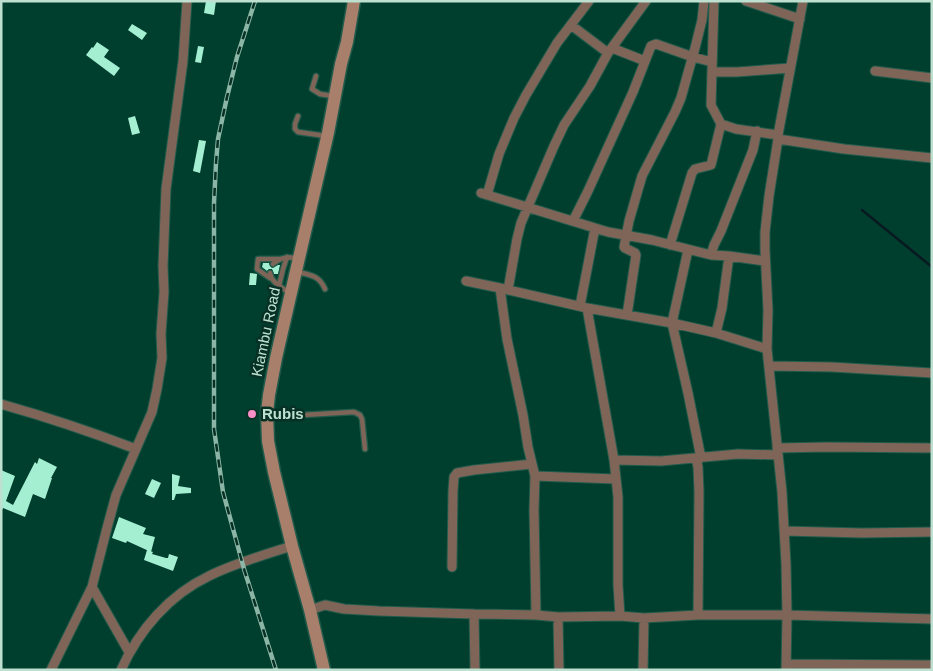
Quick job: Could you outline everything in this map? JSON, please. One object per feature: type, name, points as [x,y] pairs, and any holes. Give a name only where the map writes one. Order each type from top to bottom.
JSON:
[{"type":"main road","name":"Kiambu Road","points":[[324,670],[274,472],[268,441],[267,417],[273,377],[296,271],[293,257],[328,136],[354,1]]},
{"type":"street","points":[[51,670],[92,588],[116,495],[152,412],[157,389],[162,358],[161,334],[164,292],[163,266],[166,189],[183,61],[187,1]]},
{"type":"street","points":[[589,1],[557,43],[526,95],[514,118],[484,194],[595,228],[711,255],[765,261]]},
{"type":"street","points":[[536,615],[534,510],[536,476],[528,446],[507,339],[504,289],[521,223],[564,125],[610,51],[646,1]]},
{"type":"street","points":[[626,315],[636,255],[624,247],[629,221],[642,176],[681,98],[702,20],[704,1]]},
{"type":"street","points":[[670,245],[692,173],[695,169],[711,165],[721,124],[711,105],[714,1]]},
{"type":"street","points":[[746,1],[800,20]]},
{"type":"street","points":[[803,1],[778,137],[765,232],[768,349],[784,531],[787,615],[786,667],[932,666]]},
{"type":"street","points":[[571,25],[610,51],[645,62]]},
{"type":"street","points":[[573,221],[633,92],[651,46],[656,44],[712,62]]},
{"type":"street","points":[[712,72],[790,68]]},
{"type":"street","points":[[875,71],[932,78]]},
{"type":"street","points":[[721,124],[736,129],[757,131],[778,137],[844,149],[932,158]]},
{"type":"street","points":[[711,255],[753,150],[757,131]]},
{"type":"street","points":[[595,228],[584,307],[614,460],[618,498],[620,616]]},
{"type":"street","points":[[688,250],[672,323],[688,393],[699,458],[698,615]]},
{"type":"street","points":[[716,333],[730,256]]},
{"type":"street","points":[[466,281],[584,307],[672,323],[716,333],[768,349]]},
{"type":"street","points":[[770,366],[832,367],[932,373]]},
{"type":"street","points":[[1,404],[96,433],[136,449]]},
{"type":"street","points":[[614,460],[661,461],[827,447],[932,448]]},
{"type":"street","points":[[452,568],[453,491],[454,477],[457,473],[532,464]]},
{"type":"street","points":[[536,476],[616,479]]},
{"type":"street","points":[[784,531],[932,532]]},
{"type":"street","points":[[121,670],[138,637],[159,612],[196,583],[229,567],[292,546]]},
{"type":"street","points":[[92,588],[129,652]]},
{"type":"street","points":[[310,610],[325,605],[344,609],[379,611],[558,617],[620,616],[644,618],[698,615],[787,615],[932,619]]},
{"type":"street","points":[[474,614],[475,670]]},
{"type":"street","points":[[558,617],[559,670]]},
{"type":"street","points":[[643,670],[644,618]]},
{"type":"lane","points":[[316,76],[312,89],[320,94],[335,96]]},
{"type":"lane","points":[[298,116],[295,124],[295,129],[298,132],[328,136]]},
{"type":"lane","points":[[292,294],[279,286],[270,275],[257,269],[258,259],[293,257]]},
{"type":"lane","points":[[279,286],[283,269],[293,257]]},
{"type":"lane","points":[[273,264],[280,259]]},
{"type":"lane","points":[[296,271],[318,278],[323,284],[324,289]]},
{"type":"lane","points":[[267,417],[354,412],[360,415],[362,419],[365,449]]},
{"type":"building","points":[[206,1],[216,1],[214,15],[204,13]]},
{"type":"building","points":[[132,24],[147,33],[142,40],[128,30]]},
{"type":"building","points":[[97,42],[109,50],[104,57],[120,68],[114,76],[86,55]]},
{"type":"building","points":[[198,46],[204,47],[201,63],[195,62]]},
{"type":"building","points":[[135,116],[140,133],[132,135],[128,118]]},
{"type":"building","points":[[199,140],[206,141],[200,173],[193,171]]},
{"type":"building","points":[[263,263],[269,263],[272,268],[280,265],[278,274],[274,274],[272,269],[267,271],[262,267]]},
{"type":"building","points":[[250,273],[257,274],[256,285],[249,285]]},
{"type":"building","points":[[39,458],[57,467],[51,478],[45,499],[33,494],[25,517],[3,508],[1,512],[1,470],[15,476],[6,501],[13,505],[35,462],[37,464]]},
{"type":"building","points":[[172,474],[180,476],[178,486],[191,488],[191,493],[176,494],[174,500],[172,500]]},
{"type":"building","points":[[152,479],[161,483],[154,498],[145,494]]},
{"type":"building","points":[[119,517],[146,528],[143,534],[155,537],[151,552],[127,541],[126,543],[112,538]]},
{"type":"building","points":[[147,550],[153,552],[152,554],[166,558],[168,558],[169,554],[178,557],[173,571],[144,560]]},
{"type":"waterway","points":[[862,210],[932,267]]},
{"type":"railway","points":[[255,1],[237,57],[218,139],[214,203],[214,429],[223,492],[244,569],[276,670]]},
{"type":"place","name":"Rubis","points":[[252,414]]}]
